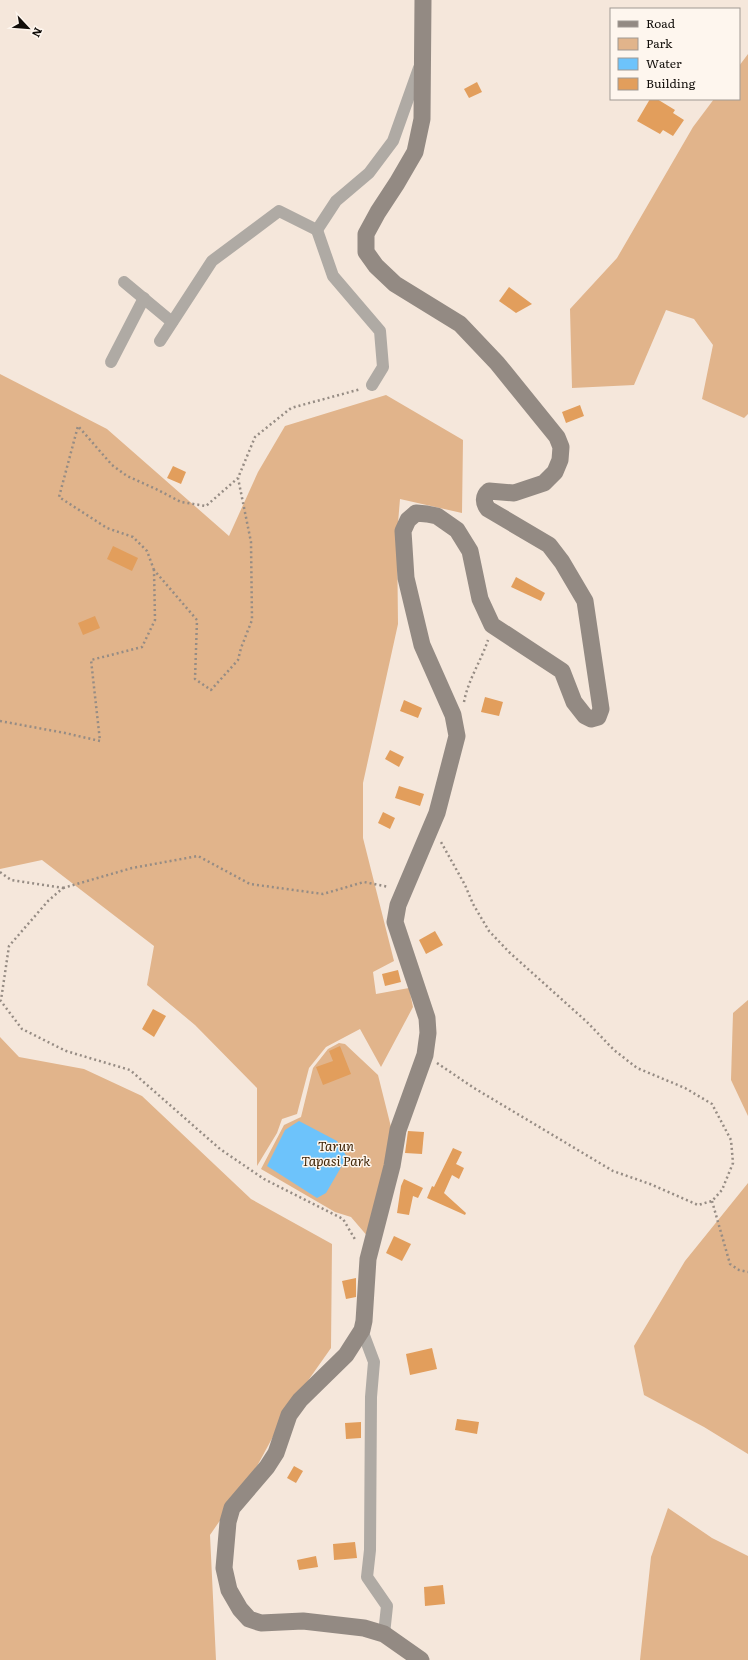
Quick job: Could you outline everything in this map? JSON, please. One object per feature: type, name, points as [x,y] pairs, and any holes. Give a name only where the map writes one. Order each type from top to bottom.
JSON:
[{"type":"main road","points":[[421,1660],[384,1634],[364,1628],[303,1621],[261,1623],[249,1619],[240,1609],[229,1590],[224,1568],[228,1522],[232,1508],[267,1467],[276,1453],[289,1415],[300,1400],[346,1355],[362,1330],[364,1321],[368,1259],[392,1166],[398,1130],[425,1055],[428,1033],[427,1018],[395,922],[398,905],[437,813],[457,736],[453,715],[422,645],[406,578],[403,531],[408,520],[416,513],[437,516],[457,530],[470,551],[480,599],[492,625],[562,671],[574,702],[585,716],[591,719],[598,717],[601,709],[585,601],[562,562],[549,545],[488,509],[484,501],[484,497],[489,491],[514,493],[544,483],[555,472],[560,460],[561,447],[557,437],[497,363],[460,324],[396,284],[376,266],[366,252],[366,234],[415,152],[422,119],[423,0]]},
{"type":"street","points":[[317,230],[336,201],[369,173],[392,141],[423,58]]},
{"type":"street","points":[[160,341],[212,261],[279,211],[317,230],[333,276],[380,331],[383,367],[372,385]]},
{"type":"street","points":[[124,282],[172,322]]},
{"type":"street","points":[[111,362],[144,298]]},
{"type":"street","points":[[362,1330],[374,1362],[371,1397],[370,1550],[367,1576],[387,1606],[384,1634]]},
{"type":"path","points":[[0,721],[65,732],[100,741],[91,660],[142,647],[155,620],[154,570],[148,551],[133,537],[107,528],[59,497],[78,426],[112,465],[127,476],[181,502],[206,506],[238,478],[255,437],[291,408],[372,385]]},
{"type":"path","points":[[154,570],[198,620],[195,679],[211,690],[238,660],[252,620],[251,542],[238,478]]},
{"type":"path","points":[[463,708],[466,693],[483,656],[492,625]]},
{"type":"path","points":[[425,1055],[474,1088],[613,1171],[650,1184],[698,1205],[712,1201],[722,1190],[733,1163],[731,1140],[712,1104],[686,1088],[637,1068],[614,1050],[587,1022],[509,952],[489,931],[473,904],[465,885],[440,840]]},
{"type":"path","points":[[368,1259],[343,1219],[264,1179],[220,1149],[130,1070],[66,1051],[22,1029],[0,1000],[9,946],[48,901],[63,888],[132,868],[198,856],[250,884],[323,894],[364,882],[405,890]]},
{"type":"path","points":[[0,872],[11,880],[63,888]]},
{"type":"path","points":[[712,1201],[730,1264],[739,1270],[748,1272]]},
{"type":"green space","points":[[748,54],[748,414],[744,418],[702,399],[713,345],[694,319],[666,310],[634,385],[572,388],[570,309],[617,258],[693,127],[713,100],[740,100],[740,65]]},
{"type":"green space","points":[[0,374],[107,429],[229,536],[258,472],[285,426],[386,395],[463,440],[462,513],[400,499],[397,535],[398,624],[363,783],[363,838],[394,961],[373,972],[376,994],[409,988],[413,1007],[381,1067],[360,1029],[326,1047],[309,1068],[297,1114],[282,1119],[277,1133],[257,1166],[257,1088],[195,1025],[147,985],[154,946],[42,860],[0,869]]},
{"type":"green space","points":[[748,1000],[748,1116],[731,1080],[733,1013]]},
{"type":"green space","points":[[0,1037],[19,1057],[84,1069],[142,1096],[251,1199],[332,1244],[331,1348],[288,1409],[256,1468],[210,1535],[216,1660],[0,1660]]},
{"type":"green space","name":"Tarun Tapasi Park","points":[[339,1043],[345,1044],[378,1075],[392,1131],[369,1238],[351,1217],[335,1212],[261,1169],[284,1125],[301,1117],[313,1068],[328,1049]]},
{"type":"green space","points":[[748,1183],[748,1454],[704,1427],[644,1395],[634,1346],[685,1261]]},
{"type":"green space","points":[[668,1508],[712,1538],[748,1556],[748,1660],[640,1660],[651,1557]]},
{"type":"water","points":[[299,1121],[337,1141],[347,1157],[326,1193],[317,1198],[267,1166],[285,1130]]},
{"type":"building","points":[[477,82],[482,92],[469,98],[464,89]]},
{"type":"building","points":[[649,100],[659,100],[675,110],[673,113],[684,120],[673,136],[663,130],[660,134],[637,121]]},
{"type":"building","points":[[509,287],[532,304],[516,313],[499,301]]},
{"type":"building","points":[[580,405],[584,416],[566,423],[562,412]]},
{"type":"building","points":[[173,466],[186,472],[181,484],[167,478]]},
{"type":"building","points":[[113,546],[138,558],[132,571],[107,559]]},
{"type":"building","points":[[516,577],[545,593],[541,601],[511,587]]},
{"type":"building","points":[[95,616],[100,628],[83,635],[78,623]]},
{"type":"building","points":[[485,697],[503,702],[499,716],[481,712]]},
{"type":"building","points":[[404,700],[422,708],[418,718],[400,711]]},
{"type":"building","points":[[390,750],[404,757],[399,767],[385,759]]},
{"type":"building","points":[[399,786],[424,794],[420,806],[395,798]]},
{"type":"building","points":[[383,812],[395,818],[390,829],[378,823]]},
{"type":"building","points":[[435,931],[443,945],[426,954],[419,940]]},
{"type":"building","points":[[398,970],[401,982],[385,986],[382,974]]},
{"type":"building","points":[[153,1009],[166,1016],[154,1037],[142,1029]]},
{"type":"building","points":[[340,1046],[351,1074],[323,1085],[316,1067],[333,1061],[329,1051]]},
{"type":"building","points":[[408,1131],[424,1132],[422,1154],[405,1153]]},
{"type":"building","points":[[453,1148],[462,1152],[456,1164],[464,1168],[459,1179],[452,1175],[444,1193],[466,1213],[465,1215],[427,1198]]},
{"type":"building","points":[[404,1179],[423,1188],[418,1198],[413,1196],[409,1215],[397,1213],[401,1186]]},
{"type":"building","points":[[394,1236],[411,1244],[402,1261],[386,1253]]},
{"type":"building","points":[[356,1278],[356,1297],[346,1299],[342,1281]]},
{"type":"building","points":[[432,1348],[437,1369],[410,1375],[406,1354]]},
{"type":"building","points":[[457,1419],[479,1422],[477,1434],[455,1430]]},
{"type":"building","points":[[361,1422],[361,1438],[346,1439],[345,1423]]},
{"type":"building","points":[[294,1466],[303,1471],[296,1483],[287,1478]]},
{"type":"building","points":[[355,1542],[357,1558],[334,1560],[333,1544]]},
{"type":"building","points":[[316,1556],[318,1567],[299,1570],[297,1560]]},
{"type":"building","points":[[443,1585],[445,1604],[425,1606],[424,1587]]}]
